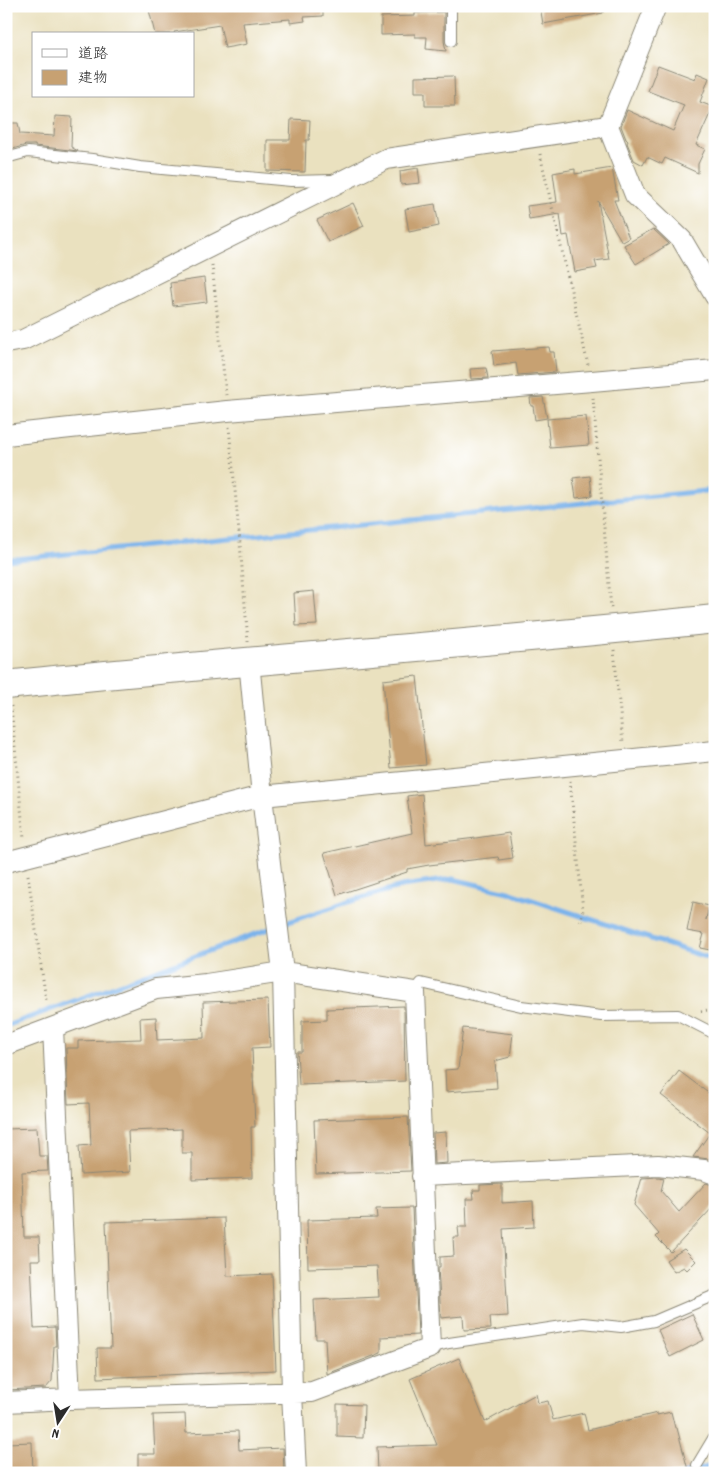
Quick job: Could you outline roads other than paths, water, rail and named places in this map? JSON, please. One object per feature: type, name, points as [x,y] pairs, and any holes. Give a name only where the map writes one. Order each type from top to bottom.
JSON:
[{"type":"street","points":[[656,6],[608,126],[635,195],[682,240],[715,296]]},
{"type":"street","points":[[6,343],[22,340],[386,159],[608,126]]},
{"type":"street","points":[[6,435],[227,411],[715,370]]},
{"type":"street","points":[[8,685],[715,619]]},
{"type":"street","points":[[249,661],[262,796],[283,972],[292,1393],[296,1473]]},
{"type":"street","points":[[6,862],[262,796],[715,751]]},
{"type":"street","points":[[6,1045],[156,990],[283,972],[415,992],[430,1348],[312,1392],[6,1402]]},
{"type":"street","points":[[53,1028],[70,1399]]},
{"type":"street","points":[[422,1176],[658,1165],[704,1170],[715,1174]]},
{"type":"lane","points":[[451,6],[452,41]]},
{"type":"lane","points":[[6,158],[28,152],[92,159],[140,167],[291,181],[344,180]]},
{"type":"lane","points":[[415,992],[421,983],[521,1006],[602,1016],[678,1014],[715,1034]]},
{"type":"lane","points":[[430,1348],[583,1323],[621,1328],[654,1321],[715,1295]]},
{"type":"lane","points":[[697,1465],[715,1435]]},
{"type":"waterway","points":[[6,560],[715,490]]},
{"type":"waterway","points":[[282,924],[402,886],[453,879],[508,892],[715,960]]},
{"type":"waterway","points":[[6,1026],[274,927]]},
{"type":"waterway","points":[[685,1473],[715,1467]]}]
